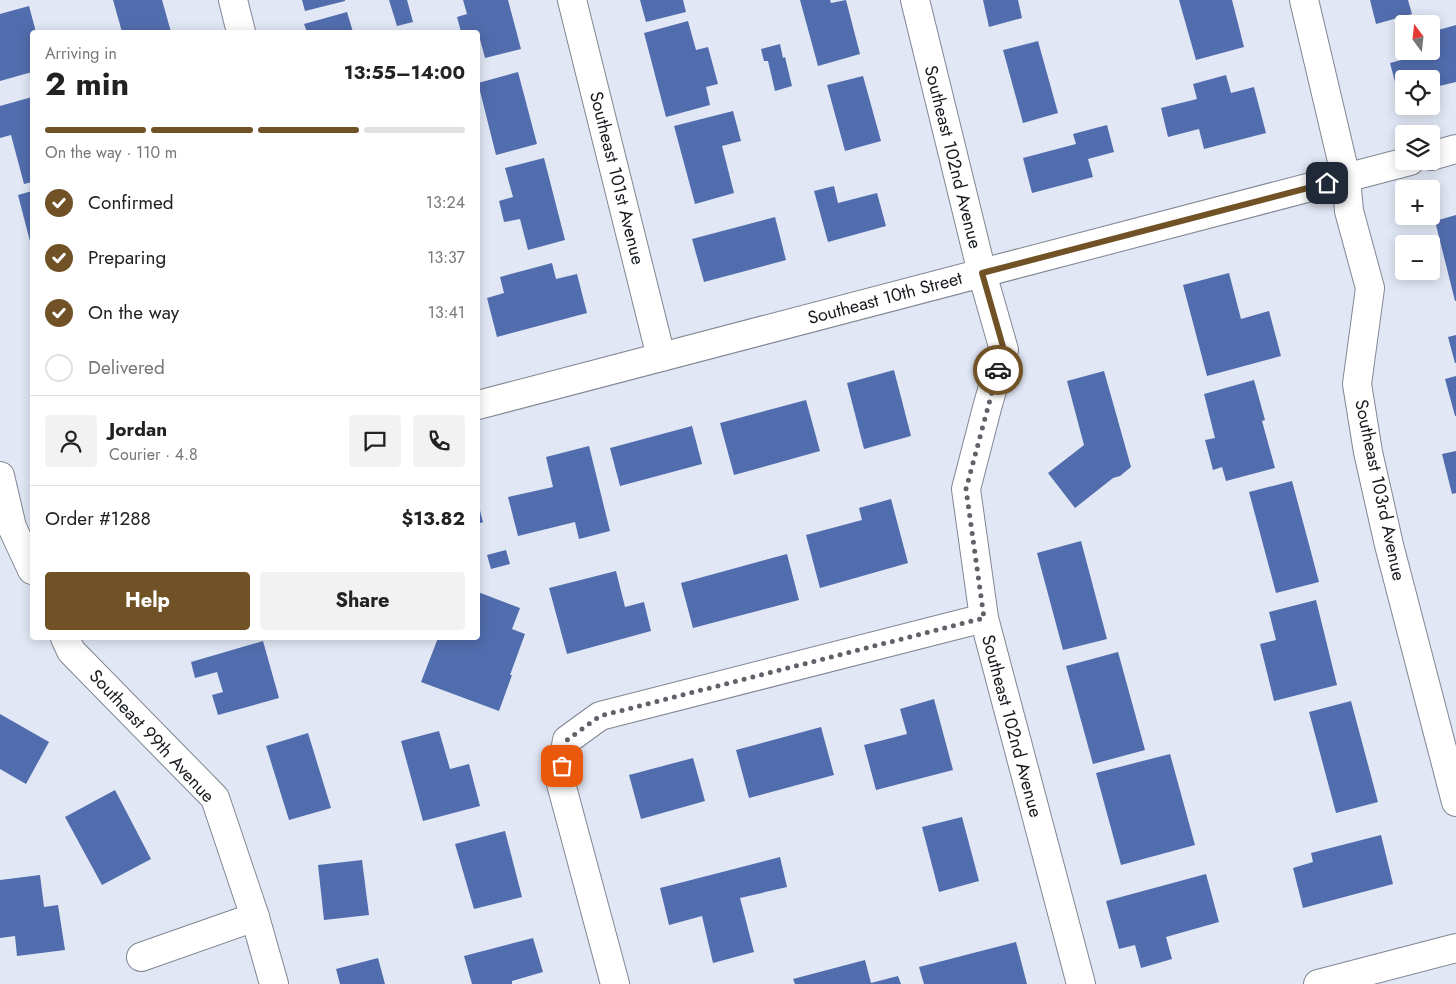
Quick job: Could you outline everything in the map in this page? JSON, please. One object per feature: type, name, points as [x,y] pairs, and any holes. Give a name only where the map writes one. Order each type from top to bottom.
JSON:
[{"type":"street","points":[[233,0],[240,30]]},
{"type":"street","name":"Southeast 101st Avenue","points":[[572,0],[661,357]]},
{"type":"street","name":"Southeast 102nd Avenue","points":[[915,0],[982,273],[1004,350],[966,489],[984,618],[1081,984]]},
{"type":"street","name":"Southeast 103rd Avenue","points":[[1304,0],[1346,178],[1349,211],[1370,288],[1357,384],[1368,452],[1392,554],[1456,802]]},
{"type":"street","points":[[1440,153],[1456,149]]},
{"type":"street","name":"Southeast 10th Street","points":[[480,404],[1395,165]]},
{"type":"street","points":[[0,476],[15,526],[30,565]]},
{"type":"street","points":[[615,984],[560,780],[567,740],[600,716],[984,618]]},
{"type":"street","name":"Southeast 99th Avenue","points":[[66,640],[71,651],[215,798],[255,917],[274,984]]},
{"type":"street","points":[[141,957],[255,917]]},
{"type":"street","points":[[1318,984],[1456,948]]},
{"type":"building","points":[[113,0],[162,0],[170,30],[121,30]]},
{"type":"building","points":[[302,0],[345,0],[345,1],[305,11]]},
{"type":"building","points":[[389,0],[407,0],[413,22],[397,26]]},
{"type":"building","points":[[463,0],[508,0],[521,49],[485,58],[480,39],[480,30],[460,30],[457,17],[467,14]]},
{"type":"building","points":[[640,0],[683,0],[686,12],[646,22]]},
{"type":"building","points":[[800,0],[830,0],[831,3],[846,0],[860,54],[818,66]]},
{"type":"building","points":[[983,0],[1018,0],[1022,18],[989,27]]},
{"type":"building","points":[[1179,0],[1232,0],[1244,47],[1196,60]]},
{"type":"building","points":[[1370,0],[1408,0],[1412,14],[1395,15],[1395,19],[1376,24]]},
{"type":"building","points":[[29,6],[35,30],[30,30],[30,73],[0,81],[0,14]]},
{"type":"building","points":[[347,12],[352,30],[306,30],[304,24]]},
{"type":"building","points":[[688,21],[696,50],[708,47],[718,84],[706,87],[710,105],[666,117],[644,33]]},
{"type":"building","points":[[1456,25],[1456,82],[1440,86],[1440,70],[1395,70],[1395,82],[1390,63],[1401,60],[1440,60],[1440,29]]},
{"type":"building","points":[[1038,41],[1058,113],[1023,123],[1003,50]]},
{"type":"building","points":[[780,44],[792,86],[775,91],[768,61],[764,61],[761,49]]},
{"type":"building","points":[[518,72],[537,144],[496,155],[480,91],[480,82]]},
{"type":"building","points":[[1226,75],[1231,93],[1254,87],[1266,133],[1204,149],[1199,129],[1168,137],[1161,108],[1197,99],[1193,84]]},
{"type":"building","points":[[863,76],[881,141],[845,151],[827,85]]},
{"type":"building","points":[[30,98],[30,182],[24,184],[11,135],[0,138],[0,106]]},
{"type":"building","points":[[733,111],[741,141],[722,146],[734,193],[695,204],[674,126]]},
{"type":"building","points":[[1107,125],[1114,152],[1088,159],[1093,177],[1032,193],[1023,158],[1076,144],[1073,134]]},
{"type":"building","points":[[544,158],[565,240],[528,250],[520,219],[504,222],[499,201],[513,197],[505,168]]},
{"type":"building","points":[[834,186],[838,203],[877,193],[886,226],[828,242],[814,191]]},
{"type":"building","points":[[30,192],[30,241],[18,195]]},
{"type":"building","points":[[1456,215],[1456,301],[1436,225],[1440,225],[1440,220]]},
{"type":"building","points":[[775,217],[786,260],[704,282],[692,239]]},
{"type":"building","points":[[552,263],[556,279],[577,274],[587,313],[497,337],[487,298],[504,293],[500,277]]},
{"type":"building","points":[[1229,273],[1241,319],[1269,311],[1281,356],[1207,376],[1183,285]]},
{"type":"building","points":[[1456,335],[1456,363],[1455,363],[1448,337]]},
{"type":"building","points":[[894,370],[911,436],[864,449],[847,383]]},
{"type":"building","points":[[1104,371],[1131,467],[1120,476],[1113,478],[1075,508],[1048,473],[1084,445],[1067,381]]},
{"type":"building","points":[[1456,376],[1456,416],[1455,416],[1445,379]]},
{"type":"building","points":[[1254,380],[1265,420],[1262,421],[1275,468],[1226,481],[1222,467],[1213,470],[1205,440],[1215,438],[1204,394]]},
{"type":"building","points":[[806,400],[820,451],[734,475],[720,423]]},
{"type":"building","points":[[692,426],[702,464],[620,486],[610,448]]},
{"type":"building","points":[[589,446],[610,531],[579,539],[575,522],[518,536],[508,497],[553,487],[546,457]]},
{"type":"building","points":[[1456,451],[1456,493],[1452,494],[1442,454]]},
{"type":"building","points":[[1292,481],[1319,582],[1276,593],[1249,492]]},
{"type":"building","points":[[891,499],[908,563],[820,588],[806,535],[862,520],[859,508]]},
{"type":"building","points":[[480,511],[483,522],[480,523]]},
{"type":"building","points":[[1081,541],[1107,639],[1063,650],[1037,553]]},
{"type":"building","points":[[506,550],[510,564],[491,569],[487,555]]},
{"type":"building","points":[[787,554],[799,600],[693,628],[681,583]]},
{"type":"building","points":[[616,571],[625,607],[644,602],[651,631],[567,654],[549,588]]},
{"type":"building","points":[[480,593],[520,608],[512,629],[525,634],[499,711],[421,682],[437,640],[480,640]]},
{"type":"building","points":[[1316,600],[1337,685],[1274,701],[1260,644],[1276,640],[1269,612]]},
{"type":"building","points":[[263,641],[279,698],[218,715],[212,695],[223,692],[217,672],[195,678],[191,662]]},
{"type":"building","points":[[1118,652],[1145,750],[1093,764],[1066,666]]},
{"type":"building","points":[[934,699],[953,770],[876,790],[864,745],[907,734],[900,709]]},
{"type":"building","points":[[1351,701],[1378,802],[1336,813],[1309,712]]},
{"type":"building","points":[[0,714],[49,742],[26,784],[0,769]]},
{"type":"building","points":[[821,727],[834,775],[749,798],[736,750]]},
{"type":"building","points":[[439,731],[450,769],[469,764],[480,806],[423,821],[401,741]]},
{"type":"building","points":[[308,733],[331,808],[289,820],[266,746]]},
{"type":"building","points":[[1170,754],[1195,845],[1121,865],[1096,773]]},
{"type":"building","points":[[693,758],[705,801],[641,819],[629,775]]},
{"type":"building","points":[[115,790],[151,859],[102,885],[65,817]]},
{"type":"building","points":[[962,817],[979,881],[939,892],[922,827]]},
{"type":"building","points":[[505,831],[522,897],[474,909],[455,844]]},
{"type":"building","points":[[1381,835],[1393,884],[1303,908],[1293,868],[1313,862],[1311,853]]},
{"type":"building","points":[[780,857],[787,887],[740,898],[754,952],[713,963],[702,916],[669,925],[660,888]]},
{"type":"building","points":[[362,860],[369,915],[324,920],[318,865]]},
{"type":"building","points":[[1206,874],[1219,922],[1166,937],[1172,959],[1141,968],[1135,945],[1119,949],[1106,901]]},
{"type":"building","points":[[40,875],[44,907],[58,905],[65,950],[17,956],[15,936],[0,938],[0,880]]},
{"type":"building","points":[[533,938],[543,972],[512,981],[512,984],[472,984],[464,956]]},
{"type":"building","points":[[1016,942],[1027,984],[924,984],[919,967]]},
{"type":"building","points":[[378,958],[385,984],[340,984],[336,969]]},
{"type":"building","points":[[865,960],[871,983],[898,976],[901,984],[795,984],[793,979]]},
{"type":"way so far","points":[[562,766],[567,740],[600,716],[984,618],[966,489],[998,370]]},
{"type":"route","points":[[998,370],[1004,350],[982,273],[1327,183]]}]
